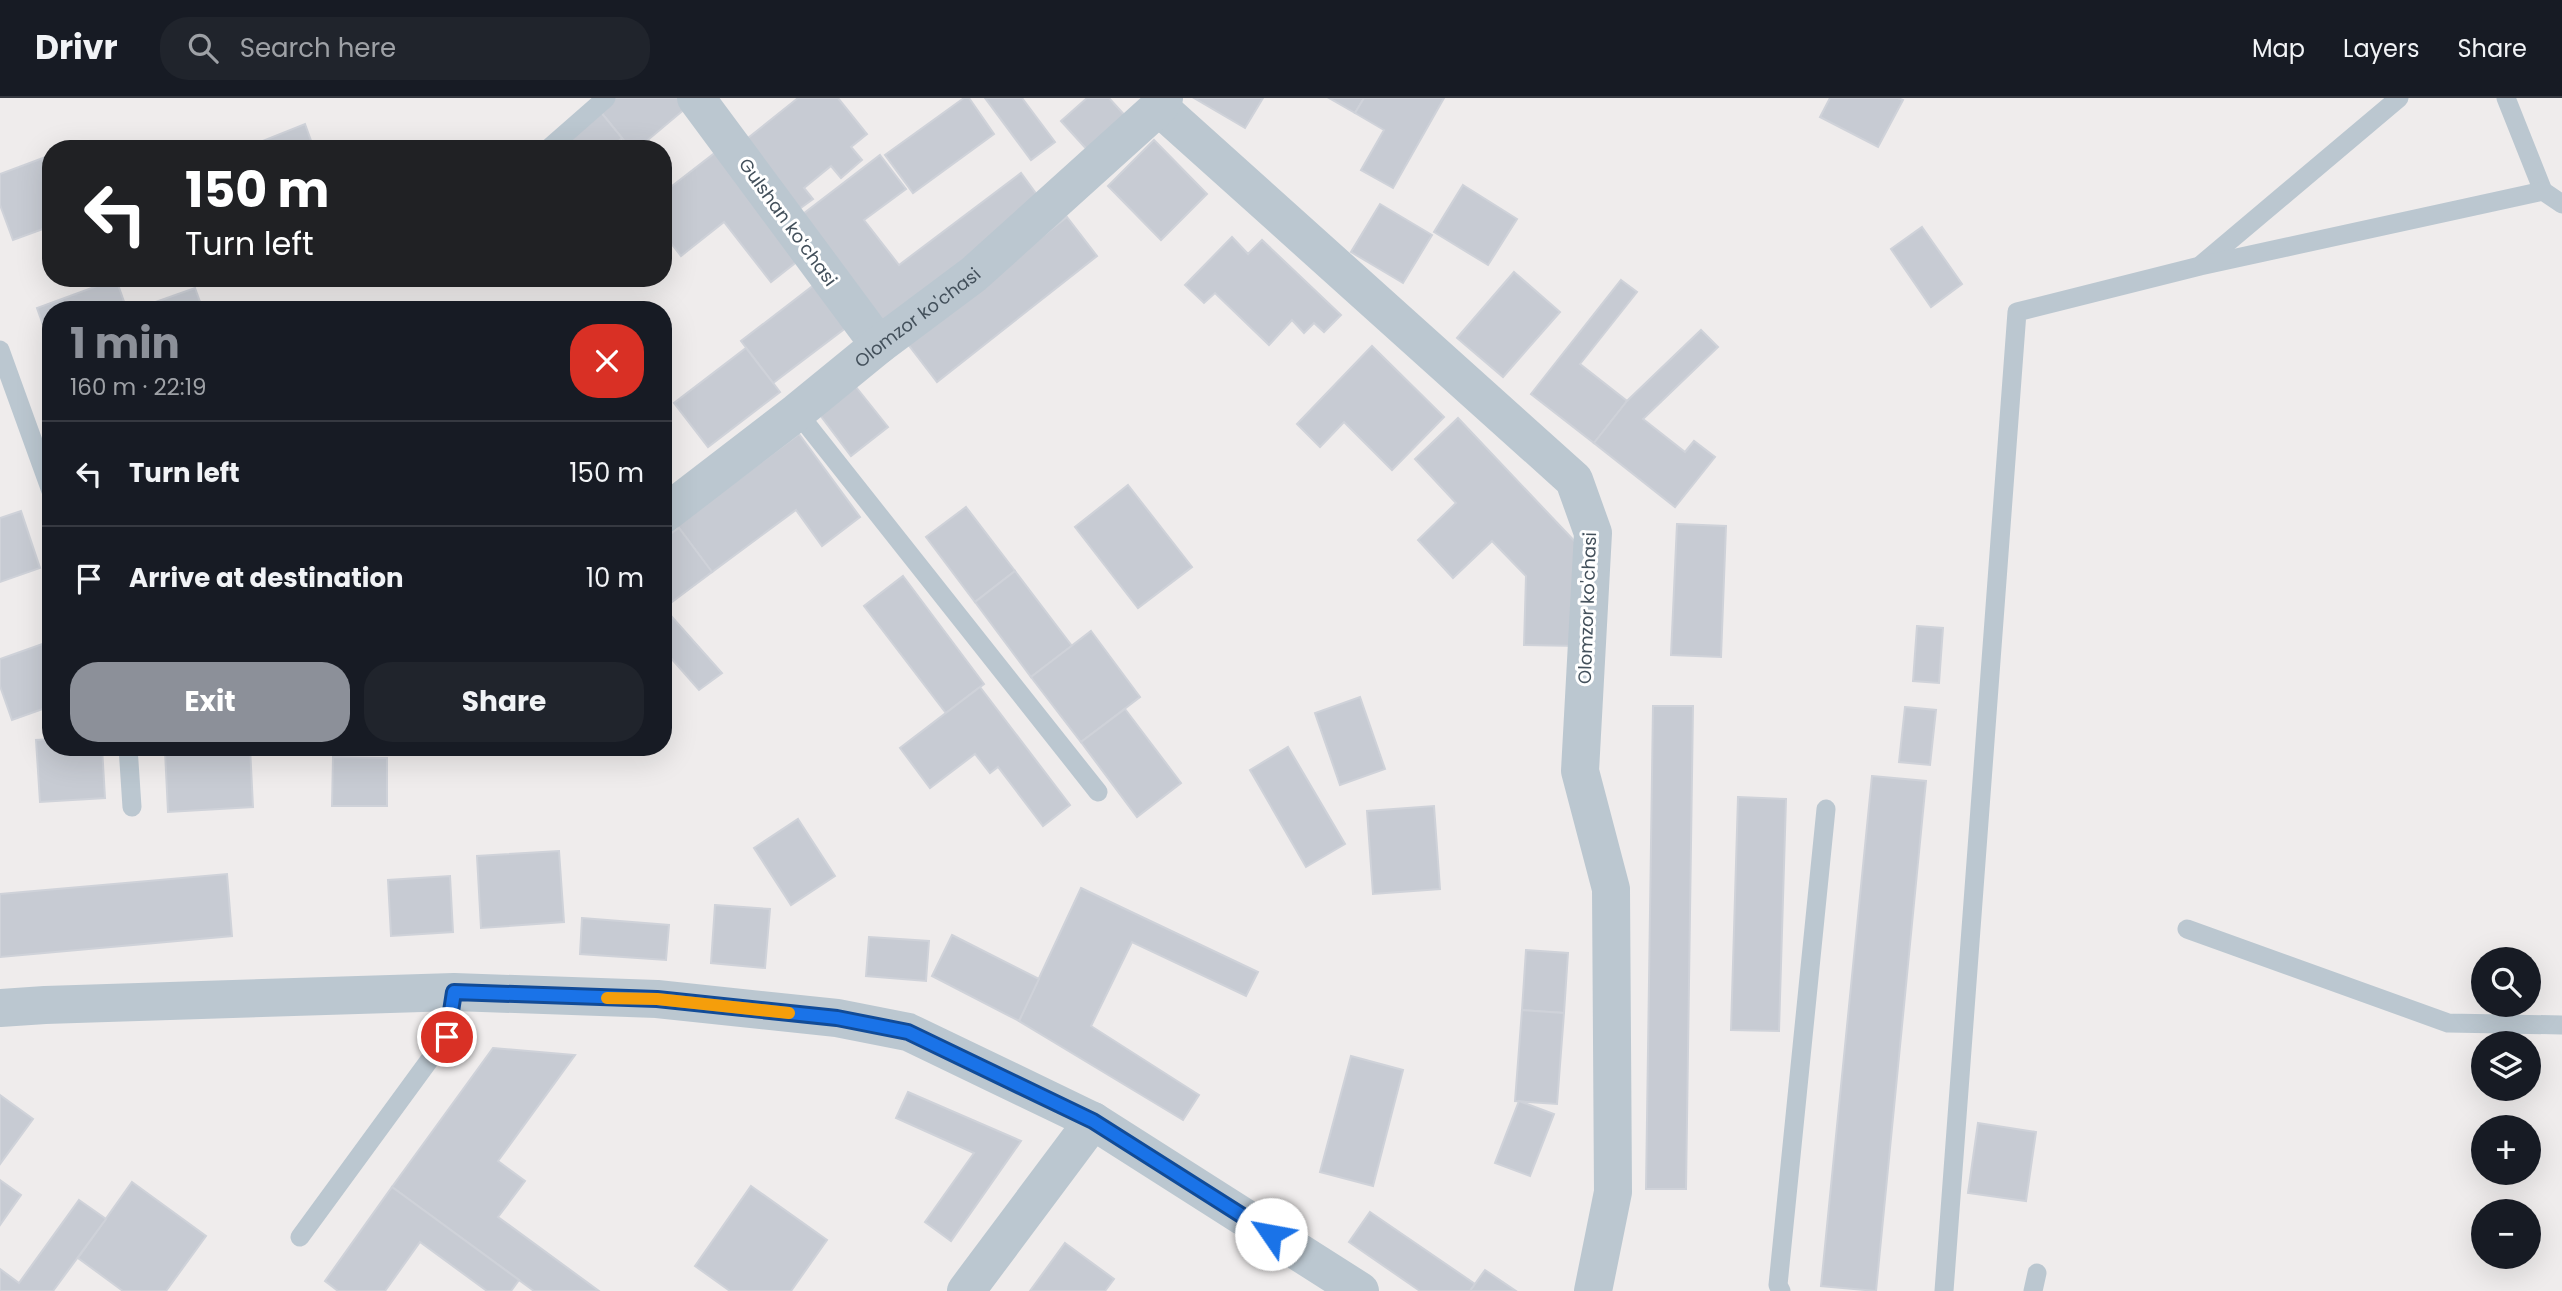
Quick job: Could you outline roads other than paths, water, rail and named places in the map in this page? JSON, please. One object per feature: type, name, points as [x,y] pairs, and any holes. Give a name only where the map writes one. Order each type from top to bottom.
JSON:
[{"type":"street","name":"Gulshan koʻchasi","points":[[696,98],[879,345]]},
{"type":"street","name":"Olomzor ko'chasi","points":[[672,508],[974,274],[1162,102],[1574,480],[1593,533],[1580,771],[1611,889],[1613,1192],[1593,1291]]},
{"type":"street","points":[[0,1008],[454,992],[657,999],[837,1018],[908,1032],[1093,1121],[1360,1291]]},
{"type":"street","points":[[966,1291],[1093,1121]]},
{"type":"lane","points":[[558,140],[606,98]]},
{"type":"lane","points":[[2200,266],[2399,98]]},
{"type":"lane","points":[[2506,98],[2543,191],[2562,204]]},
{"type":"lane","points":[[1944,1291],[2017,312],[2200,266],[2543,191]]},
{"type":"lane","points":[[0,350],[42,466]]},
{"type":"lane","points":[[797,412],[1098,792]]},
{"type":"lane","points":[[129,756],[132,807]]},
{"type":"lane","points":[[1781,1291],[1778,1284],[1826,809]]},
{"type":"lane","points":[[2187,929],[2448,1023],[2562,1026]]},
{"type":"lane","points":[[300,1237],[447,1037],[454,992]]}]
